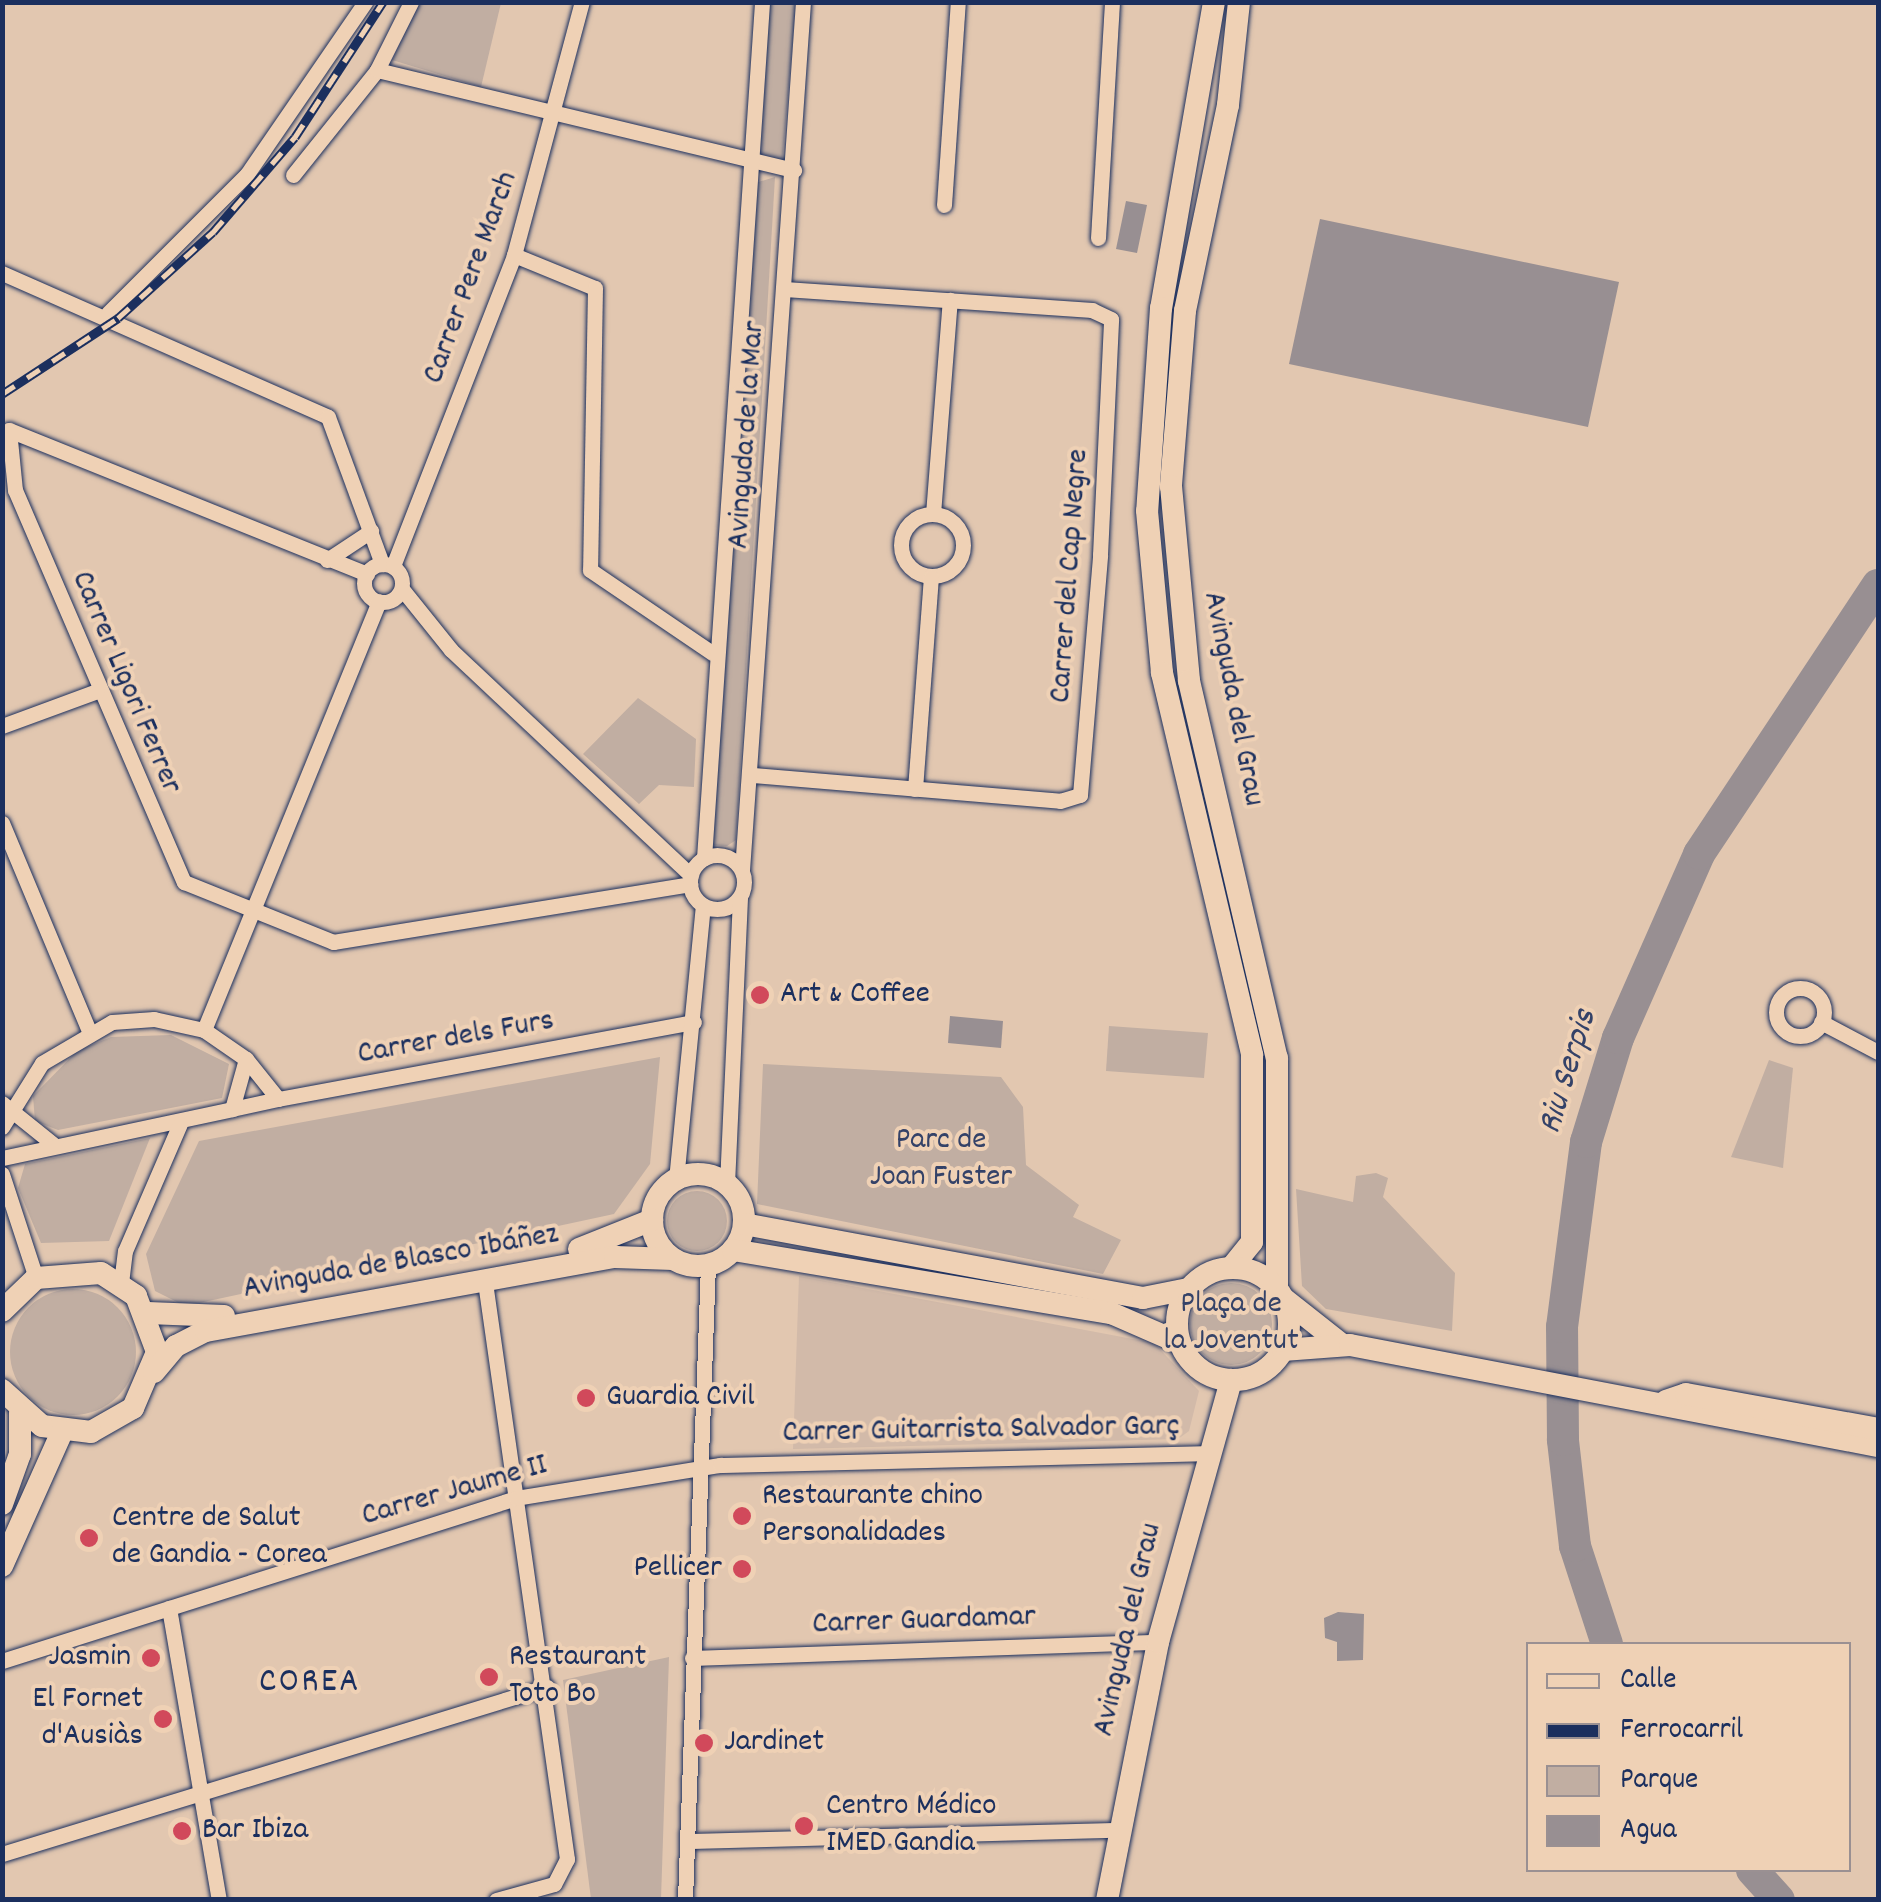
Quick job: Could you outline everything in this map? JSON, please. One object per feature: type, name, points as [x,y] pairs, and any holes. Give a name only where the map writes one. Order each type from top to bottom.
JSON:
[{"type":"main road","name":"Avinguda del Grau","points":[[1214,2],[1160,308],[1147,511],[1162,673],[1252,1055],[1252,1242],[1232,1268]]},
{"type":"main road","name":"Avinguda del Grau","points":[[1239,2],[1180,341],[1171,486],[1189,681],[1277,1058],[1280,1293]]},
{"type":"main road","points":[[702,1174],[727,1184],[744,1224],[734,1250],[708,1265],[673,1259],[652,1220],[676,1180],[702,1174]]},
{"type":"main road","name":"Avinguda de Blasco Ibáñez","points":[[148,1313],[204,1319],[386,1286],[604,1244],[652,1220]]},
{"type":"main road","points":[[744,1224],[1142,1298],[1188,1290],[1232,1268],[1280,1293],[1341,1344]]},
{"type":"main road","points":[[734,1250],[1111,1312],[1180,1343],[1195,1365],[1231,1380],[1262,1372],[1283,1350],[1341,1344],[1666,1401],[1686,1413],[1878,1446]]},
{"type":"main road","name":"Avinguda de Blasco Ibáñez","points":[[62,1432],[116,1422],[176,1346],[206,1331],[642,1253],[673,1259]]},
{"type":"main road","points":[[2,1312],[36,1278],[80,1269],[121,1283],[148,1313],[154,1372]]},
{"type":"main road","points":[[1180,1343],[1188,1290]]},
{"type":"main road","points":[[1280,1293],[1283,1350]]},
{"type":"main road","name":"Avinguda del Grau","points":[[1106,1900],[1116,1830],[1158,1642],[1205,1453],[1231,1380]]},
{"type":"main road","points":[[1666,1401],[1686,1394],[1878,1430]]},
{"type":"main road","points":[[2,1566],[62,1432],[9,1402]]},
{"type":"main road","points":[[2,1504],[20,1454],[9,1402]]},
{"type":"street","points":[[108,313],[225,200],[297,106],[365,2]]},
{"type":"street","points":[[294,175],[377,70],[411,2]]},
{"type":"street","name":"Carrer Pere March","points":[[371,571],[514,255],[558,115],[582,2]]},
{"type":"street","name":"Avinguda de la Mar","points":[[704,858],[712,654],[762,2]]},
{"type":"street","name":"Avinguda de la Mar","points":[[742,870],[752,775],[803,2]]},
{"type":"street","points":[[944,205],[958,2]]},
{"type":"street","points":[[1098,238],[1112,2]]},
{"type":"street","points":[[377,70],[794,170]]},
{"type":"street","points":[[514,255],[595,288],[590,570],[712,654]]},
{"type":"street","points":[[2,272],[108,313],[321,412],[338,428],[371,534],[371,571],[390,597],[413,610],[690,879],[703,905],[676,1180]]},
{"type":"street","points":[[785,290],[950,300],[933,514]]},
{"type":"street","name":"Carrer del Cap Negre","points":[[915,789],[1060,800],[1083,788],[1114,340],[1099,312],[950,300]]},
{"type":"street","points":[[6,431],[327,560],[371,571],[390,597]]},
{"type":"street","name":"Carrer Ligori Ferrer","points":[[6,431],[15,490],[96,691],[184,882],[252,913],[334,942],[690,879]]},
{"type":"street","points":[[933,514],[960,529],[964,549],[952,570],[931,577],[912,569],[901,541],[912,521],[933,514]]},
{"type":"street","points":[[327,560],[371,534]]},
{"type":"street","points":[[752,775],[915,789],[931,577]]},
{"type":"street","points":[[204,1030],[390,597]]},
{"type":"street","points":[[2,726],[96,691]]},
{"type":"street","points":[[2,823],[88,1029]]},
{"type":"street","points":[[690,879],[704,858],[722,854],[742,870],[727,1184]]},
{"type":"street","points":[[703,905],[727,908],[740,897]]},
{"type":"street","points":[[2,1127],[6,1105],[42,1063],[88,1029],[154,1018],[204,1030],[246,1059],[278,1099]]},
{"type":"street","name":"Carrer dels Furs","points":[[232,1110],[694,1022]]},
{"type":"street","points":[[1822,1022],[1878,1052]]},
{"type":"street","points":[[2,1158],[53,1144],[180,1124],[232,1110],[246,1059]]},
{"type":"street","points":[[6,1105],[53,1144]]},
{"type":"street","points":[[121,1283],[125,1250],[180,1124]]},
{"type":"street","points":[[2,1174],[36,1278]]},
{"type":"street","points":[[685,1900],[708,1265]]},
{"type":"street","points":[[484,1282],[547,1687],[567,1859],[554,1884],[496,1900]]},
{"type":"street","name":"Carrer Guitarrista Salvador Garç","points":[[698,1467],[1205,1453]]},
{"type":"street","name":"Carrer Jaume II","points":[[2,1661],[516,1498],[698,1467]]},
{"type":"street","points":[[169,1608],[220,1900]]},
{"type":"street","name":"Carrer Guardamar","points":[[692,1658],[1158,1642]]},
{"type":"street","points":[[2,1854],[202,1789],[547,1687]]},
{"type":"street","points":[[688,1841],[1116,1830]]},
{"type":"shaded area","points":[[799,1276],[1154,1343],[1199,1391],[1189,1431],[1178,1439],[793,1449]]},
{"type":"green space","points":[[419,3],[501,3],[481,87],[392,60]]},
{"type":"green space","points":[[769,3],[796,3],[782,163],[758,154]]},
{"type":"green space","points":[[775,177],[736,840],[727,846],[712,845],[755,183]]},
{"type":"green space","points":[[638,698],[696,739],[694,787],[659,785],[639,804],[583,754]]},
{"type":"green space","points":[[1109,1026],[1208,1033],[1204,1078],[1106,1071]]},
{"type":"green space","points":[[171,1035],[229,1064],[222,1098],[58,1130],[35,1121],[33,1096],[77,1051],[111,1037]]},
{"type":"green space","points":[[660,1057],[650,1164],[614,1214],[185,1306],[155,1291],[146,1254],[199,1141]]},
{"type":"green space","points":[[1769,1060],[1793,1068],[1783,1168],[1731,1157]]},
{"type":"green space","name":"Parc de Joan Fuster","points":[[763,1064],[1001,1077],[1023,1107],[1026,1165],[1079,1205],[1073,1217],[1121,1240],[1103,1274],[757,1204]]},
{"type":"green space","points":[[150,1138],[109,1241],[41,1243],[18,1188],[25,1164]]},
{"type":"green space","points":[[1376,1173],[1388,1178],[1383,1197],[1455,1273],[1452,1331],[1326,1309],[1302,1286],[1296,1189],[1353,1202],[1356,1176]]},
{"type":"green space","points":[[697,1191],[718,1200],[727,1221],[718,1242],[697,1251],[676,1242],[667,1221],[676,1200]]},
{"type":"green space","name":"Plaça de la Joventut","points":[[1231,1283],[1247,1286],[1260,1295],[1269,1308],[1269,1340],[1260,1353],[1247,1362],[1231,1365],[1215,1362],[1202,1353],[1193,1340],[1190,1324],[1193,1308],[1202,1295],[1215,1286]]},
{"type":"green space","points":[[73,1289],[97,1294],[117,1308],[131,1328],[136,1352],[131,1376],[117,1396],[97,1410],[73,1415],[49,1410],[29,1396],[15,1376],[10,1352],[15,1328],[29,1308],[49,1294]]},
{"type":"green space","points":[[669,1657],[661,1899],[591,1899],[563,1680]]},
{"type":"water","points":[[1126,201],[1147,205],[1137,253],[1116,249]]},
{"type":"water","points":[[1320,219],[1619,282],[1588,427],[1289,364]]},
{"type":"water","points":[[950,1016],[1003,1021],[1001,1048],[948,1043]]},
{"type":"water","points":[[1338,1612],[1364,1614],[1363,1660],[1337,1661],[1337,1642],[1325,1638],[1324,1618]]},
{"type":"waterway","name":"Riu Serpis","points":[[1606,1642],[1575,1546],[1563,1440],[1562,1327],[1586,1142],[1618,1038],[1699,854],[1878,585]]},
{"type":"waterway","name":"Riu Serpis","points":[[1754,1872],[1779,1900]]},
{"type":"railway","points":[[2,394],[118,318],[213,232],[295,137],[383,2]]},
{"type":"place","name":"Art & Coffee","points":[[760,995]]},
{"type":"place","name":"Guardia Civil","points":[[586,1398]]},
{"type":"place","name":"Restaurante chino Personalidades","points":[[742,1516]]},
{"type":"place","name":"Centre de Salut de Gandia - Corea","points":[[89,1538]]},
{"type":"place","name":"Pellicer","points":[[742,1569]]},
{"type":"place","name":"Jasmin","points":[[151,1658]]},
{"type":"place","name":"Restaurant Toto Bo","points":[[489,1677]]},
{"type":"place","name":"El Fornet d'Ausiàs","points":[[163,1719]]},
{"type":"place","name":"Jardinet","points":[[704,1743]]},
{"type":"place","name":"Centro Médico IMED Gandia","points":[[804,1826]]},
{"type":"place","name":"Bar Ibiza","points":[[182,1831]]},
{"type":"district","name":"COREA","points":[[310,1683]]}]
